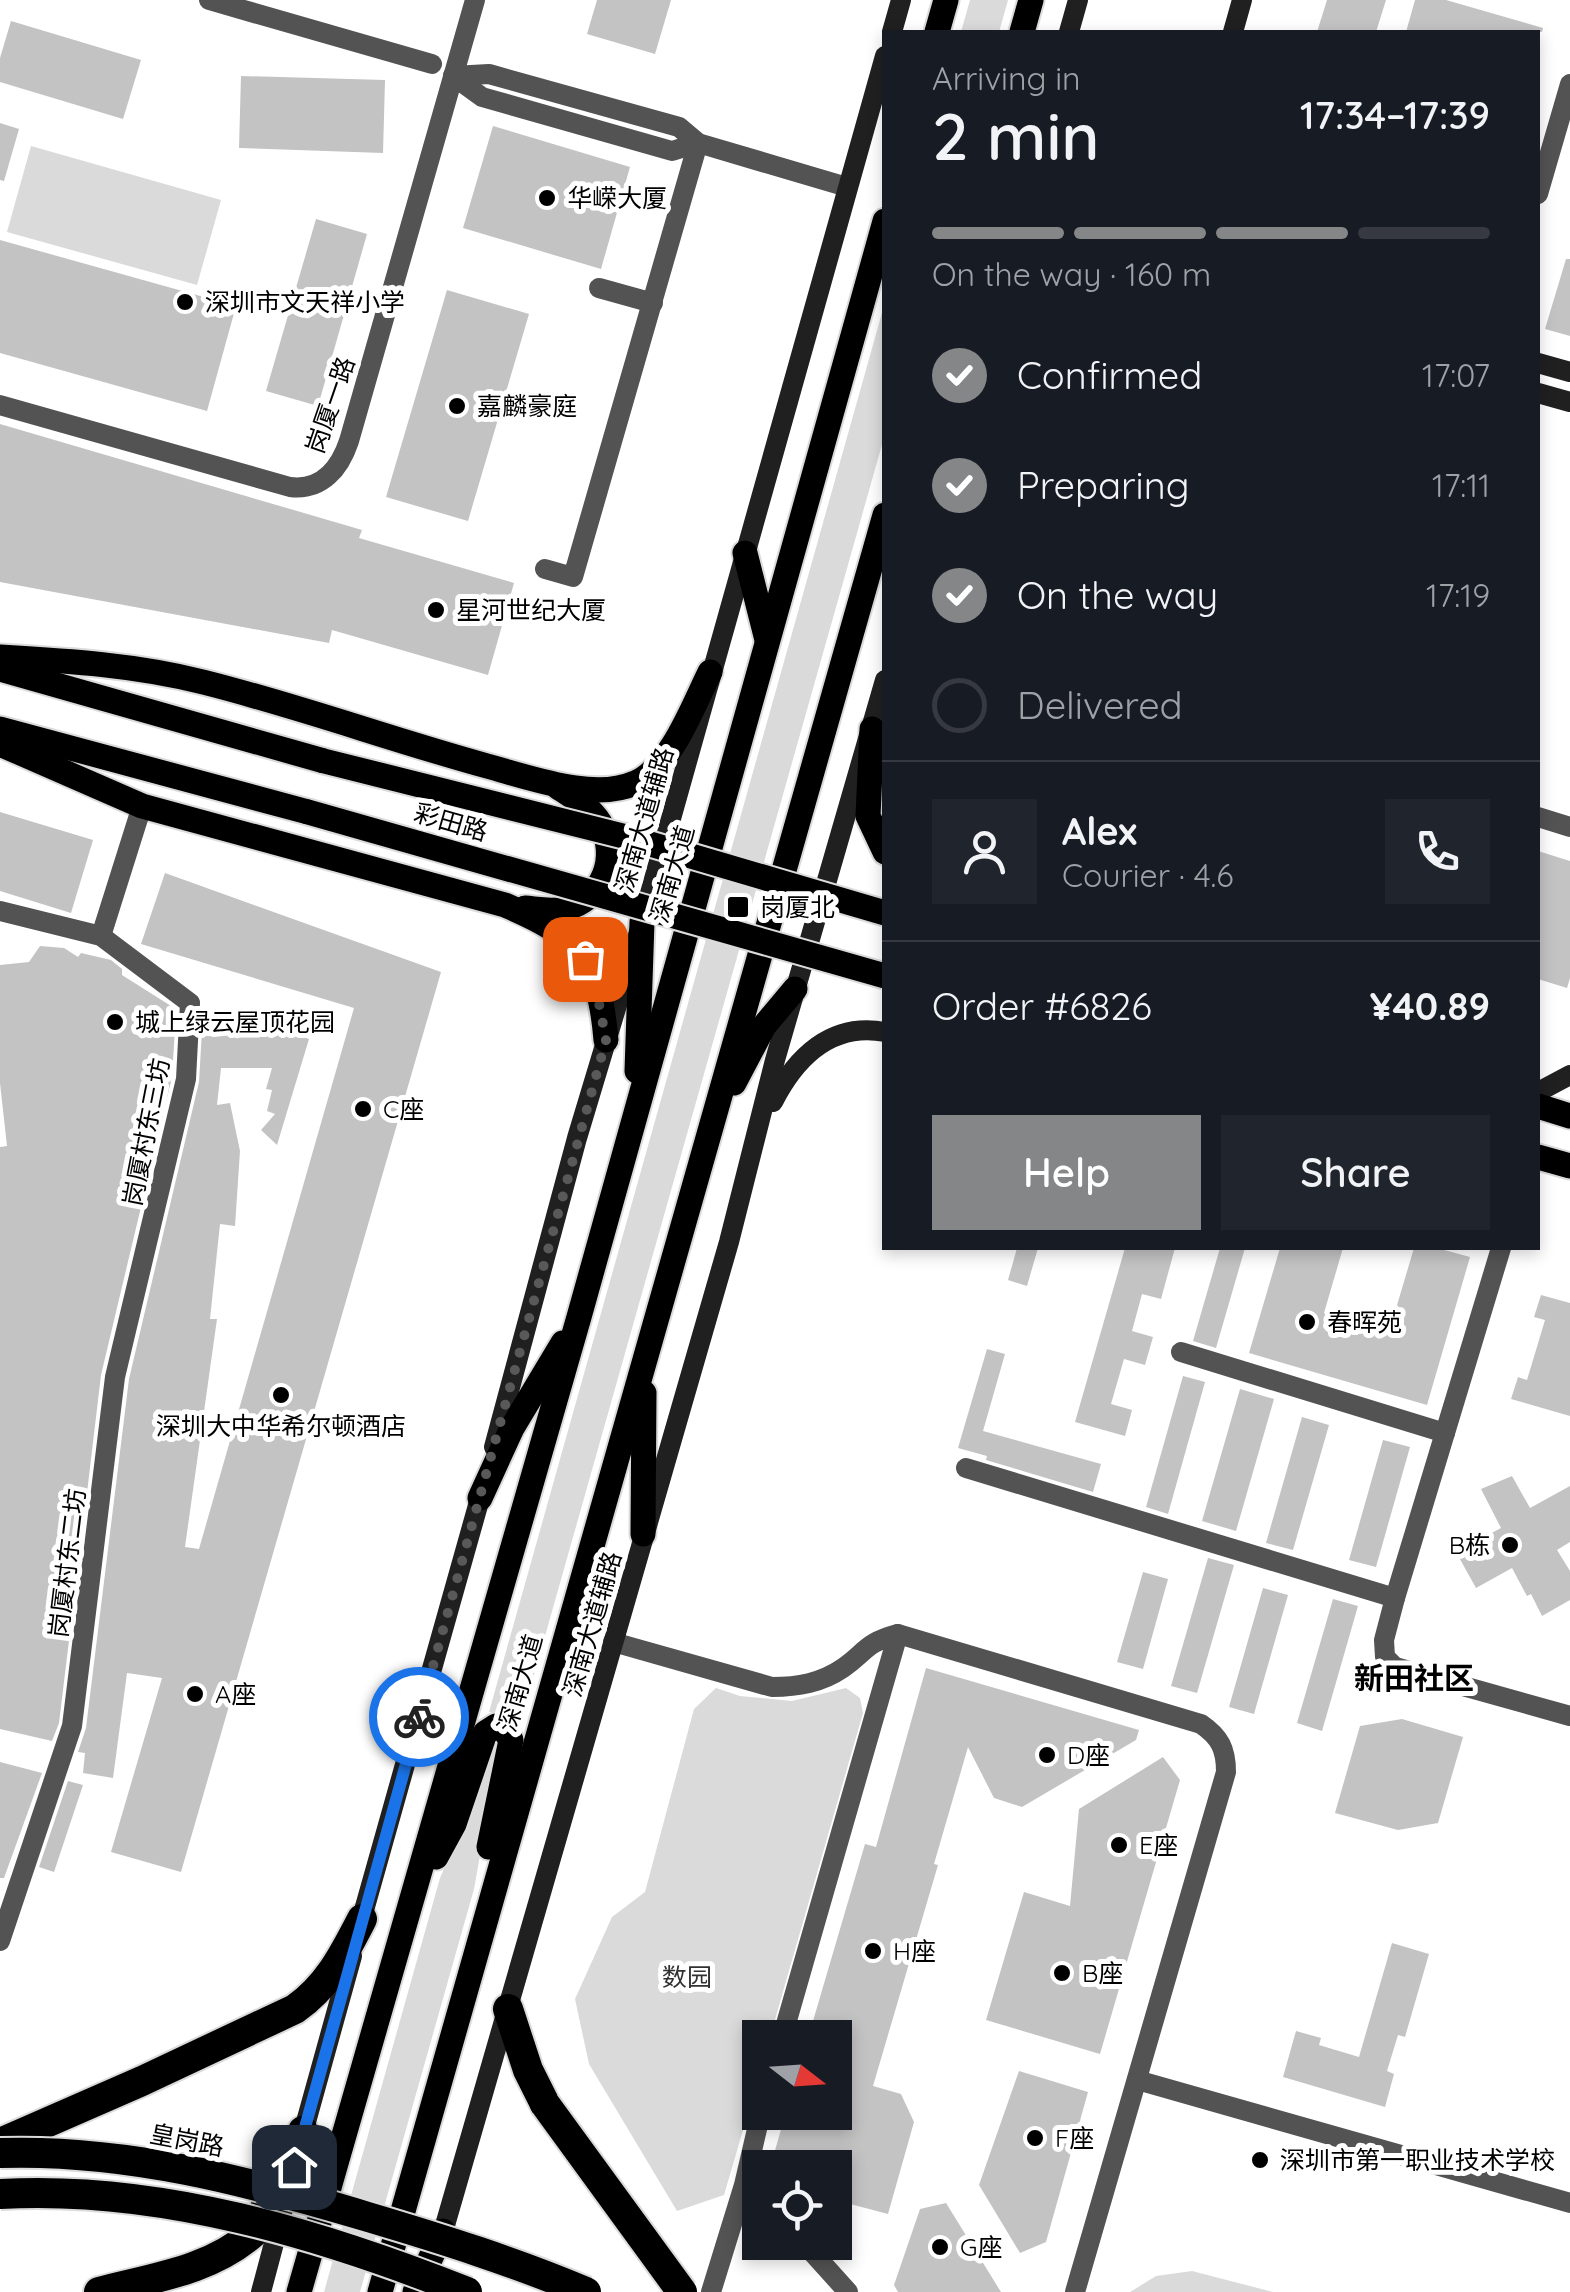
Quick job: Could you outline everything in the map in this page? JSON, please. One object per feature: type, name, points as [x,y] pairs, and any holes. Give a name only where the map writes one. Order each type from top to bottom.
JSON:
[{"type":"highway","points":[[0,2142],[294,2009],[310,1998],[339,1964],[362,1918]]},
{"type":"highway","points":[[508,2009],[528,2070],[545,2104],[682,2292]]},
{"type":"highway","points":[[98,2292],[210,2262],[240,2245],[252,2233],[303,2131]]},
{"type":"highway","name":"皇岗路","points":[[0,2153],[88,2155],[167,2166],[278,2192],[452,2238],[586,2292]]},
{"type":"highway","points":[[0,2194],[87,2194],[158,2202],[306,2238],[467,2292]]},
{"type":"highway","points":[[452,2238],[531,2292]]},
{"type":"main road","points":[[893,30],[901,0]]},
{"type":"main road","points":[[938,30],[946,0]]},
{"type":"main road","points":[[1023,30],[1031,0]]},
{"type":"main road","points":[[1070,30],[1078,0]]},
{"type":"main road","points":[[1234,30],[1242,0]]},
{"type":"main road","name":"深南大道辅路","points":[[261,2292],[606,1040],[882,66]]},
{"type":"main road","name":"深南大道","points":[[299,2292],[579,1317],[882,231]]},
{"type":"main road","points":[[1540,364],[1570,372]]},
{"type":"main road","points":[[1540,393],[1570,402]]},
{"type":"main road","name":"深南大道","points":[[380,2292],[882,526]]},
{"type":"main road","points":[[745,553],[768,642]]},
{"type":"main road","points":[[0,657],[92,662],[204,682],[555,784],[600,790],[644,779],[670,751],[710,672]]},
{"type":"main road","name":"彩田路","points":[[0,669],[324,761],[623,836],[882,912]]},
{"type":"main road","name":"深南大道辅路","points":[[426,2292],[452,2238],[508,2009],[729,1242],[795,989],[882,691]]},
{"type":"main road","points":[[872,729],[868,816],[882,846]]},
{"type":"main road","name":"彩田路","points":[[0,730],[308,812],[882,975]]},
{"type":"main road","points":[[0,744],[142,806],[505,905],[542,921],[574,944],[594,977],[606,1040]]},
{"type":"main road","points":[[505,905],[564,909],[586,900],[601,886],[608,866],[609,845],[600,824],[590,810],[555,784]]},
{"type":"main road","points":[[633,1123],[642,922]]},
{"type":"main road","points":[[713,1117],[764,1026],[795,989]]},
{"type":"main road","points":[[751,1154],[769,1109],[799,1060],[828,1038],[850,1031],[882,1032]]},
{"type":"main road","points":[[1540,1091],[1570,1075]]},
{"type":"main road","points":[[1540,1107],[1570,1116]]},
{"type":"main road","points":[[1540,1158],[1570,1166]]},
{"type":"main road","points":[[480,1498],[529,1397],[579,1317]]},
{"type":"main road","points":[[643,1534],[644,1358]]},
{"type":"main road","points":[[416,1892],[454,1824],[484,1733],[496,1726],[510,1734],[512,1740],[490,1836],[485,1912]]},
{"type":"main road","points":[[416,2292],[452,2238]]},
{"type":"street","points":[[209,0],[432,64]]},
{"type":"street","points":[[475,0],[453,76],[482,97],[672,150],[698,144],[847,187]]},
{"type":"street","name":"岗厦一路","points":[[0,405],[290,487],[311,486],[334,472],[349,441],[453,76]]},
{"type":"street","points":[[1540,187],[1570,84]]},
{"type":"street","points":[[545,569],[572,576],[698,144]]},
{"type":"street","points":[[599,288],[653,303]]},
{"type":"street","points":[[0,911],[100,936],[142,806]]},
{"type":"street","points":[[1540,818],[1570,827]]},
{"type":"street","name":"岗厦村东三坊","points":[[100,936],[190,1004],[186,1079],[115,1376]]},
{"type":"street","points":[[1500,1250],[1395,1598],[1384,1640],[1385,1657],[1395,1666],[1570,1716]]},
{"type":"street","points":[[1181,1352],[1445,1433]]},
{"type":"street","name":"岗厦村东二坊","points":[[0,1941],[72,1726],[115,1376]]},
{"type":"street","points":[[966,1468],[1395,1598]]},
{"type":"street","points":[[787,2020],[898,1634]]},
{"type":"street","points":[[612,1642],[772,1687],[797,1687],[842,1669],[874,1640],[898,1634],[1201,1724],[1218,1736],[1226,1772],[1076,2292]]},
{"type":"street","points":[[0,1858],[23,1865]]},
{"type":"street","points":[[1136,2080],[1570,2203]]},
{"type":"street","points":[[711,2292],[742,2216]]},
{"type":"street","points":[[819,2260],[848,2292]]},
{"type":"green space","points":[[970,0],[1008,0],[1000,30],[962,30]]},
{"type":"green space","points":[[31,146],[221,200],[197,285],[7,232]]},
{"type":"green space","points":[[882,313],[882,445],[521,1721],[509,1713],[489,1712]]},
{"type":"green space","name":"数园","points":[[716,1688],[740,1696],[792,1701],[846,1688],[860,1698],[863,1713],[775,2020],[742,2020],[743,2130],[724,2195],[677,2211],[589,2064],[575,1999],[612,1917],[645,1892],[694,1709]]},
{"type":"green space","points":[[501,1739],[474,1889],[360,2292],[324,2292],[440,1878],[491,1740]]},
{"type":"green space","points":[[1192,2271],[1273,2292],[1130,2292],[1156,2276]]},
{"type":"building","points":[[597,0],[671,0],[655,54],[587,34]]},
{"type":"building","points":[[1327,0],[1386,0],[1377,30],[1318,30]]},
{"type":"building","points":[[1415,0],[1446,0],[1543,28],[1542,32],[1407,30]]},
{"type":"building","points":[[11,21],[141,60],[123,119],[0,82],[0,58]]},
{"type":"building","points":[[241,76],[385,80],[383,153],[239,148]]},
{"type":"building","points":[[0,123],[19,129],[4,181],[0,180]]},
{"type":"building","name":"华嵘大厦","points":[[493,126],[630,167],[601,269],[463,228]]},
{"type":"building","points":[[316,219],[367,234],[318,406],[266,391]]},
{"type":"building","points":[[0,240],[236,306],[207,411],[0,353]]},
{"type":"building","points":[[1566,259],[1570,259],[1570,336],[1545,329]]},
{"type":"building","name":"嘉麟豪庭","points":[[447,290],[529,314],[468,521],[386,497]]},
{"type":"building","points":[[0,424],[362,530],[359,538],[514,583],[488,675],[332,630],[329,643],[0,582]]},
{"type":"building","points":[[0,812],[93,840],[71,913],[0,891]]},
{"type":"building","points":[[1540,852],[1570,861],[1567,988],[1540,980]]},
{"type":"building","points":[[165,873],[441,972],[181,1872],[111,1852],[162,1678],[127,1673],[113,1778],[83,1773],[85,1753],[78,1752],[86,1728],[129,1379],[199,1082],[202,1030],[282,1034],[283,1030],[309,1039],[277,1145],[261,1130],[275,1114],[267,1111],[272,1090],[266,1089],[272,1068],[221,1068],[217,1105],[230,1103],[240,1151],[235,1226],[220,1224],[210,1319],[217,1319],[185,1547],[199,1549],[354,1008],[141,944]]},
{"type":"building","points":[[40,946],[64,948],[78,957],[81,953],[111,960],[122,969],[122,975],[171,1006],[170,1028],[175,1028],[172,1077],[101,1375],[84,1518],[79,1518],[72,1566],[78,1566],[59,1723],[52,1741],[0,1729],[0,1147],[7,1146],[0,1083],[0,965],[29,962]]},
{"type":"building","points":[[1016,1250],[1037,1250],[1027,1286],[1008,1280]]},
{"type":"building","points":[[1124,1250],[1174,1250],[1161,1299],[1142,1294],[1132,1331],[1153,1337],[1145,1365],[1124,1359],[1111,1404],[1132,1410],[1125,1436],[1075,1422]]},
{"type":"building","points":[[1219,1250],[1244,1250],[1216,1348],[1193,1341]]},
{"type":"building","name":"春晖苑","points":[[1279,1250],[1342,1250],[1324,1313],[1389,1332],[1413,1250],[1444,1250],[1470,1257],[1427,1405],[1249,1353]]},
{"type":"building","points":[[1541,1295],[1570,1303],[1570,1416],[1511,1399],[1518,1377],[1527,1380],[1545,1320],[1534,1317]]},
{"type":"building","points":[[987,1349],[1005,1354],[983,1431],[1101,1464],[1093,1492],[958,1448]]},
{"type":"building","points":[[1183,1376],[1205,1382],[1168,1514],[1146,1507]]},
{"type":"building","points":[[1240,1389],[1274,1399],[1236,1531],[1202,1521]]},
{"type":"building","points":[[1302,1417],[1329,1425],[1293,1550],[1266,1543]]},
{"type":"building","points":[[1383,1440],[1410,1447],[1376,1567],[1349,1560]]},
{"type":"building","name":"B栋","points":[[1512,1476],[1530,1508],[1570,1486],[1570,1542],[1557,1550],[1570,1571],[1570,1600],[1542,1616],[1512,1568],[1476,1588],[1456,1552],[1501,1528],[1481,1489]]},
{"type":"building","points":[[1208,1558],[1234,1565],[1197,1693],[1171,1686]]},
{"type":"building","points":[[1143,1572],[1168,1579],[1143,1669],[1117,1662]]},
{"type":"building","points":[[1263,1588],[1288,1595],[1254,1714],[1229,1707]]},
{"type":"building","points":[[1333,1599],[1358,1606],[1322,1731],[1297,1723]]},
{"type":"building","points":[[926,1668],[1139,1730],[1136,1740],[1022,1807],[994,1798],[968,1747],[873,2086],[901,2094],[914,2122],[888,2214],[852,2204],[852,2150],[775,2150],[781,2130],[852,2130],[852,2020],[813,2020],[865,1844],[876,1847]]},
{"type":"building","points":[[1402,1719],[1463,1737],[1438,1823],[1398,1830],[1335,1813],[1360,1726]]},
{"type":"building","points":[[1163,1757],[1180,1780],[1100,2054],[986,2020],[1024,1892],[1070,1906],[1079,1809]]},
{"type":"building","points":[[0,1762],[42,1773],[4,1878],[0,1878]]},
{"type":"building","points":[[68,1781],[83,1785],[54,1872],[39,1867]]},
{"type":"building","points":[[1392,1943],[1429,1954],[1405,2037],[1398,2035],[1387,2071],[1394,2074],[1385,2107],[1283,2077],[1296,2031],[1321,2038],[1319,2045],[1359,2057]]},
{"type":"building","name":"F座","points":[[1019,2071],[1088,2092],[1046,2242],[1020,2253],[979,2185]]},
{"type":"building","name":"G座","points":[[946,2203],[1001,2292],[898,2292],[894,2285],[920,2209]]},
{"type":"way so far","points":[[419,1717],[606,1040],[594,977],[585,959]]},
{"type":"place","name":"华嵘大厦","points":[[547,198]]},
{"type":"place","name":"深圳市文天祥小学","points":[[185,302]]},
{"type":"place","name":"嘉麟豪庭","points":[[457,406]]},
{"type":"place","name":"星河世纪大厦","points":[[436,610]]},
{"type":"place","name":"岗厦北","points":[[738,907]]},
{"type":"place","name":"城上绿云屋顶花园","points":[[115,1022]]},
{"type":"place","name":"C座","points":[[363,1109]]},
{"type":"place","name":"春晖苑","points":[[1307,1322]]},
{"type":"place","name":"深圳大中华希尔顿酒店","points":[[281,1395]]},
{"type":"place","name":"B栋","points":[[1510,1545]]},
{"type":"place","name":"A座","points":[[195,1694]]},
{"type":"place","name":"D座","points":[[1047,1755]]},
{"type":"place","name":"E座","points":[[1119,1845]]},
{"type":"place","name":"H座","points":[[873,1951]]},
{"type":"place","name":"B座","points":[[1062,1973]]},
{"type":"place","name":"F座","points":[[1035,2138]]},
{"type":"place","name":"深圳市第一职业技术学校","points":[[1260,2160]]},
{"type":"place","name":"G座","points":[[940,2247]]},
{"type":"district","name":"新田社区","points":[[1414,1679]]},
{"type":"route","points":[[294,2167],[419,1717]]}]
